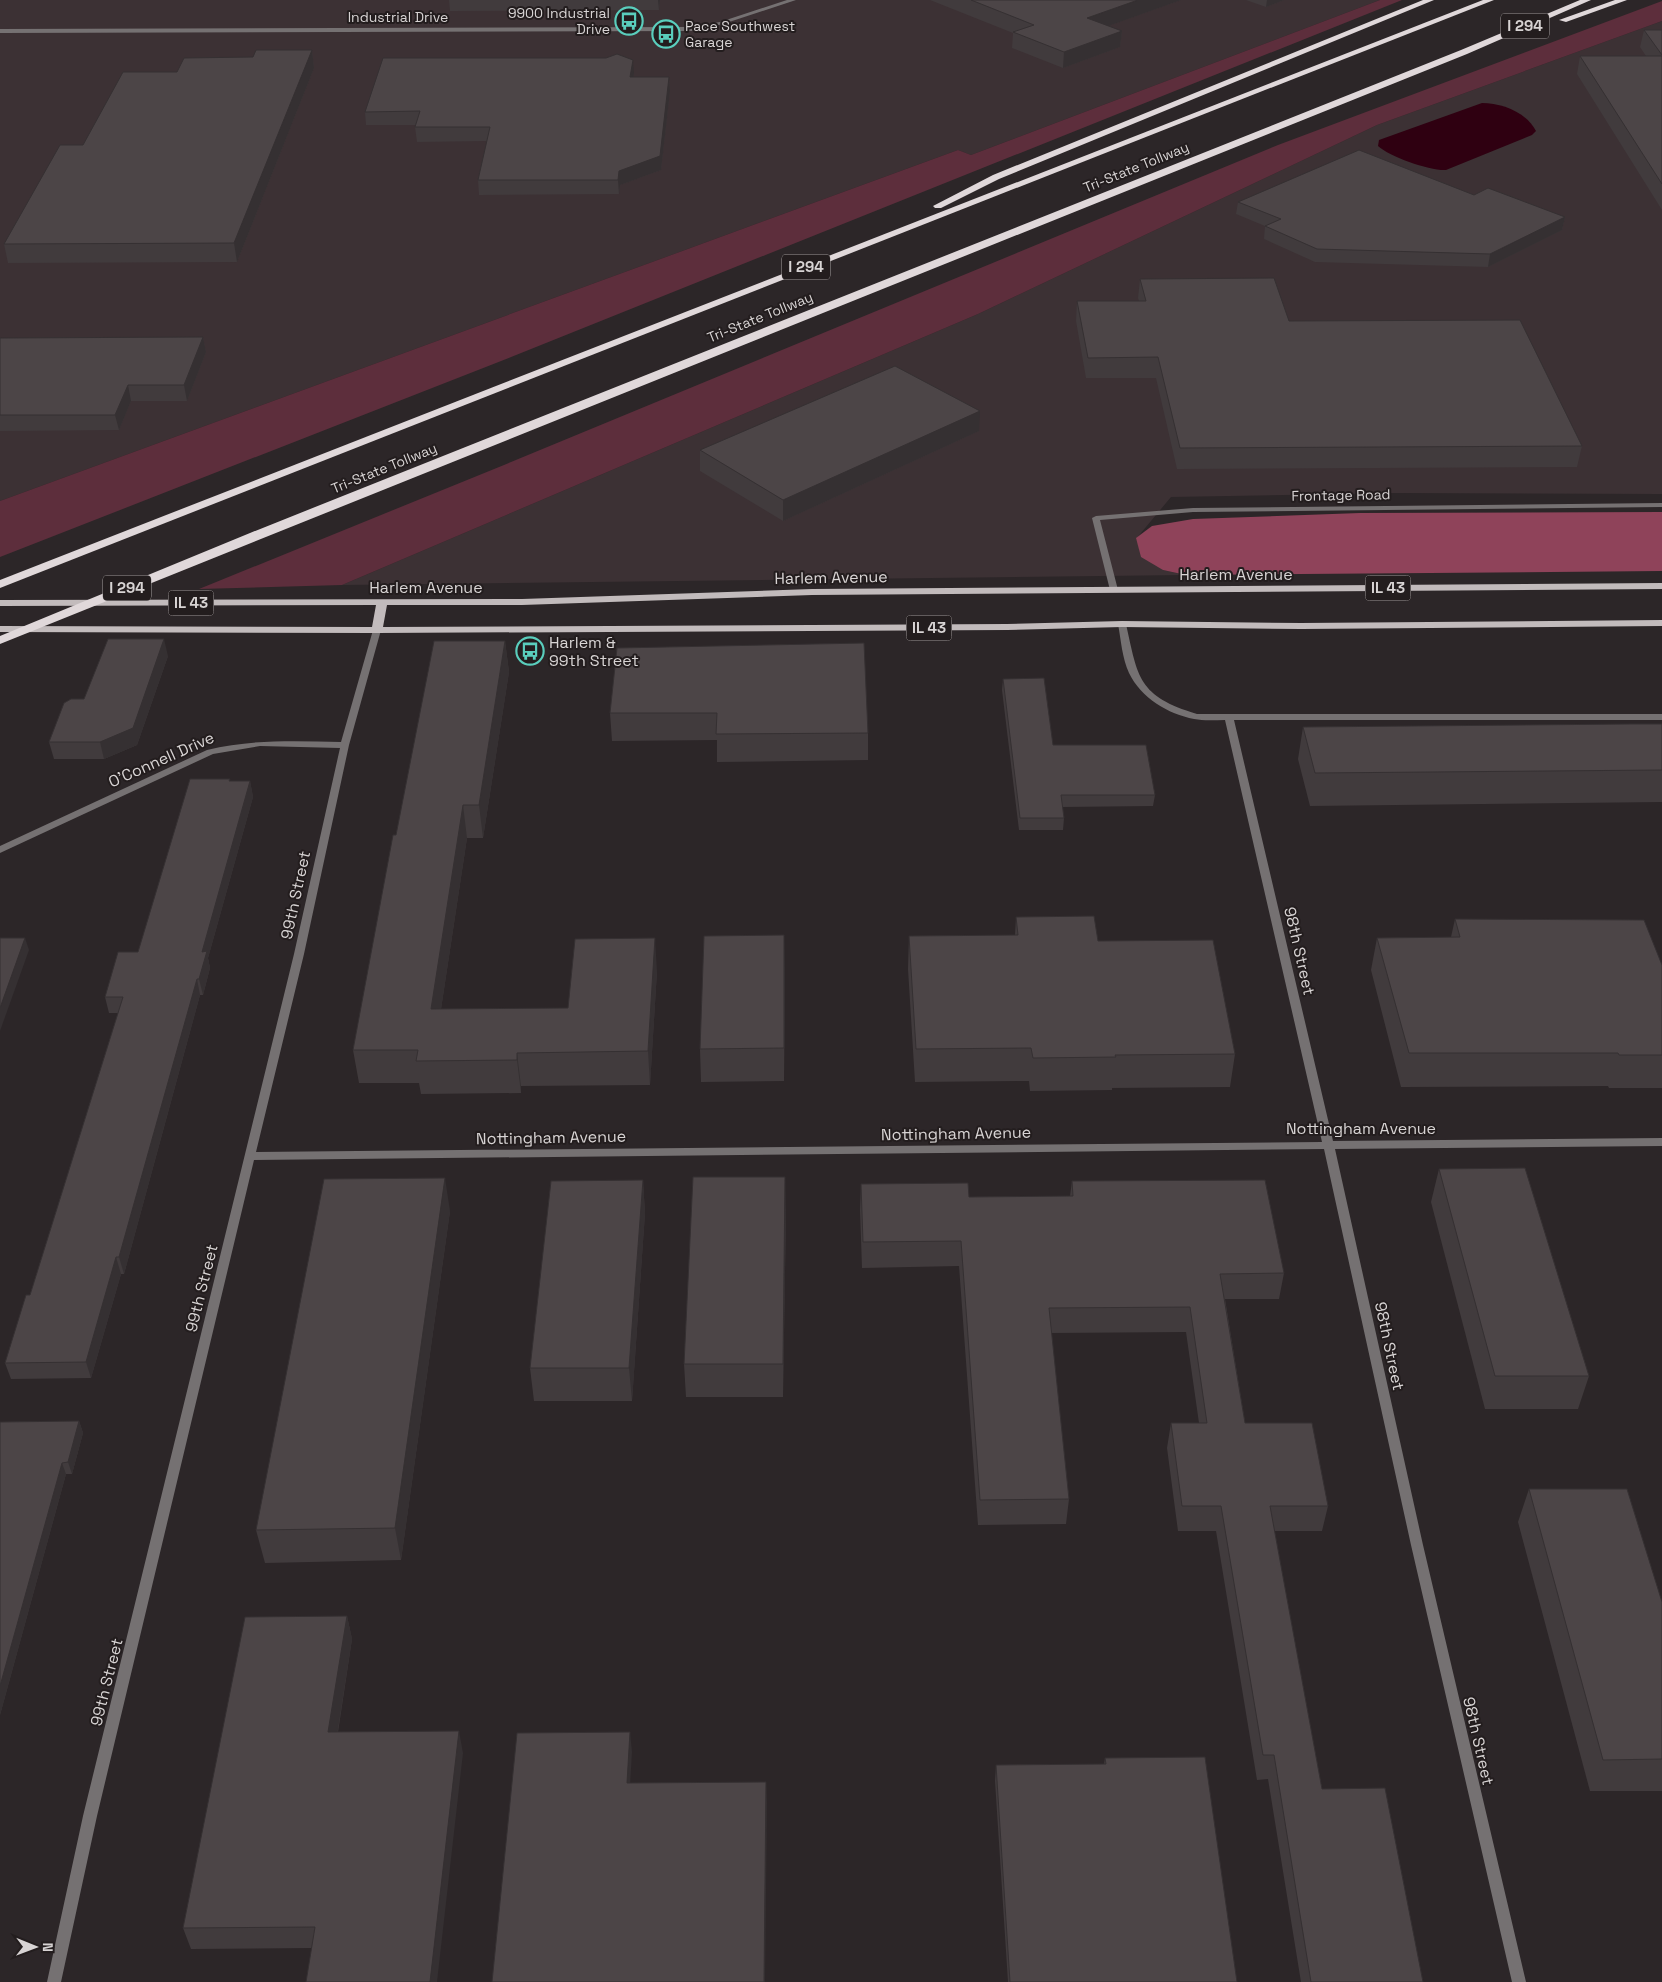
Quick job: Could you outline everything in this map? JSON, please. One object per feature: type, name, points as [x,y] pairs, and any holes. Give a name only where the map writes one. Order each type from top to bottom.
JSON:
[{"type":"highway","points":[[854,248],[996,176],[1430,0]]},
{"type":"highway","name":"Tri-State Tollway","points":[[0,584],[1490,0]]},
{"type":"highway","name":"Tri-State Tollway","points":[[0,640],[254,536],[1464,52],[1587,0]]},
{"type":"highway","points":[[1464,52],[1623,0]]},
{"type":"main road","name":"Harlem Avenue","points":[[0,603],[522,602],[812,592],[1662,586]]},
{"type":"main road","name":"99th Street","points":[[377,630],[382,603]]},
{"type":"main road","name":"IL 43","points":[[0,629],[377,630],[1007,627],[1122,624],[1301,626],[1662,623]]},
{"type":"street","name":"Industrial Drive","points":[[0,31],[693,29],[721,23],[793,0]]},
{"type":"street","name":"Frontage Road","points":[[1114,590],[1096,518],[1193,510],[1662,506]]},
{"type":"street","points":[[1122,624],[1133,673],[1142,686],[1156,699],[1175,711],[1196,717],[1662,717]]},
{"type":"street","name":"99th Street","points":[[54,1982],[92,1807],[299,954],[345,746],[377,630]]},
{"type":"street","name":"98th Street","points":[[1229,718],[1329,1144],[1419,1554],[1519,1982]]},
{"type":"street","name":"O'Connell Drive","points":[[0,850],[210,752],[227,747],[260,744],[345,746]]},
{"type":"street","name":"Nottingham Avenue","points":[[250,1156],[1662,1142]]},
{"type":"shaded area","points":[[0,0],[1380,0],[971,155],[958,150],[0,501]]},
{"type":"shaded area","points":[[1380,0],[1402,0],[496,363],[0,557],[0,501],[958,150],[971,155]]},
{"type":"shaded area","points":[[1662,1],[1662,21],[1377,125],[978,314],[342,585],[199,589],[1278,145]]},
{"type":"shaded area","points":[[1662,21],[1662,494],[1397,493],[1171,497],[1136,539],[1163,570],[1186,575],[342,585],[978,314],[1377,125]]},
{"type":"shaded area","points":[[1482,103],[1490,103],[1513,110],[1532,124],[1536,131],[1532,135],[1446,170],[1430,168],[1410,162],[1391,155],[1378,146],[1379,140]]},
{"type":"shaded area","points":[[1662,512],[1662,571],[1186,575],[1163,570],[1141,557],[1136,538],[1152,526],[1193,519],[1360,513]]},
{"type":"building","points":[[971,0],[1138,0],[1087,18],[1122,31],[1064,52],[1013,32],[1034,25]]},
{"type":"building","points":[[1644,30],[1662,30],[1662,55]]},
{"type":"building","points":[[256,50],[312,50],[234,243],[4,244],[60,145],[83,145],[123,72],[177,72],[184,58],[253,57]]},
{"type":"building","points":[[617,54],[633,60],[630,77],[669,77],[660,156],[619,171],[618,180],[478,180],[490,127],[415,127],[420,111],[365,112],[383,58],[606,58]]},
{"type":"building","points":[[1580,56],[1662,56],[1662,184]]},
{"type":"building","points":[[1359,150],[1474,195],[1488,188],[1565,217],[1490,254],[1317,249],[1265,226],[1281,219],[1238,202]]},
{"type":"building","points":[[1274,278],[1289,321],[1520,320],[1582,446],[1180,448],[1158,357],[1088,358],[1077,301],[1146,301],[1140,279]]},
{"type":"building","points":[[203,337],[184,385],[128,385],[115,415],[0,415],[0,338]]},
{"type":"building","points":[[895,366],[980,411],[783,500],[700,450]]},
{"type":"building","points":[[108,639],[164,639],[133,728],[100,742],[49,742],[64,703],[71,699],[84,699]]},
{"type":"building","points":[[434,641],[505,641],[479,805],[463,805],[431,1009],[568,1008],[575,939],[655,938],[648,1051],[517,1053],[517,1060],[416,1061],[418,1050],[353,1050],[393,835],[396,835]]},
{"type":"building","points":[[864,643],[868,733],[716,734],[717,713],[610,713],[617,648]]},
{"type":"building","points":[[1044,678],[1053,745],[1146,745],[1155,795],[1061,795],[1064,818],[1020,818],[1003,679]]},
{"type":"building","points":[[1662,724],[1662,770],[1315,773],[1303,727]]},
{"type":"building","points":[[190,779],[250,781],[202,952],[207,951],[199,979],[197,979],[119,1257],[116,1257],[86,1362],[5,1363],[26,1295],[30,1295],[123,997],[105,997],[118,952],[138,952]]},
{"type":"building","points":[[1094,916],[1098,941],[1213,940],[1235,1054],[1033,1058],[1031,1048],[916,1049],[909,936],[1018,935],[1016,917]]},
{"type":"building","points":[[1455,919],[1644,920],[1662,965],[1662,1055],[1619,1055],[1618,1053],[1409,1053],[1377,938],[1460,937]]},
{"type":"building","points":[[784,935],[784,1048],[700,1049],[704,936]]},
{"type":"building","points":[[0,938],[25,938],[0,1008]]},
{"type":"building","points":[[1525,1168],[1589,1376],[1495,1376],[1439,1169]]},
{"type":"building","points":[[693,1177],[785,1177],[783,1364],[684,1364]]},
{"type":"building","points":[[445,1178],[395,1528],[256,1530],[324,1179]]},
{"type":"building","points":[[643,1180],[629,1368],[530,1368],[551,1181]]},
{"type":"building","points":[[1265,1180],[1284,1273],[1220,1274],[1245,1423],[1312,1423],[1328,1506],[1270,1506],[1322,1789],[1385,1788],[1423,1982],[1311,1982],[1274,1755],[1263,1755],[1221,1506],[1182,1506],[1171,1423],[1207,1423],[1190,1307],[1049,1308],[1069,1499],[980,1500],[961,1241],[863,1242],[861,1184],[968,1183],[969,1197],[1073,1196],[1072,1181]]},
{"type":"building","points":[[79,1421],[68,1462],[62,1463],[0,1686],[0,1422]]},
{"type":"building","points":[[1529,1489],[1627,1489],[1662,1602],[1662,1759],[1603,1760]]},
{"type":"building","points":[[347,1616],[328,1732],[459,1731],[430,1982],[306,1982],[315,1927],[183,1928],[245,1617]]},
{"type":"building","points":[[630,1732],[627,1783],[766,1782],[764,1982],[492,1982],[517,1733]]},
{"type":"building","points":[[1205,1757],[1237,1982],[1010,1982],[996,1765],[1106,1764],[1105,1758]]},
{"type":"place","name":"9900 Industrial Drive","points":[[629,21]]},
{"type":"place","name":"Pace Southwest Garage","points":[[666,34]]},
{"type":"place","name":"Harlem & 99th Street","points":[[530,651]]}]
